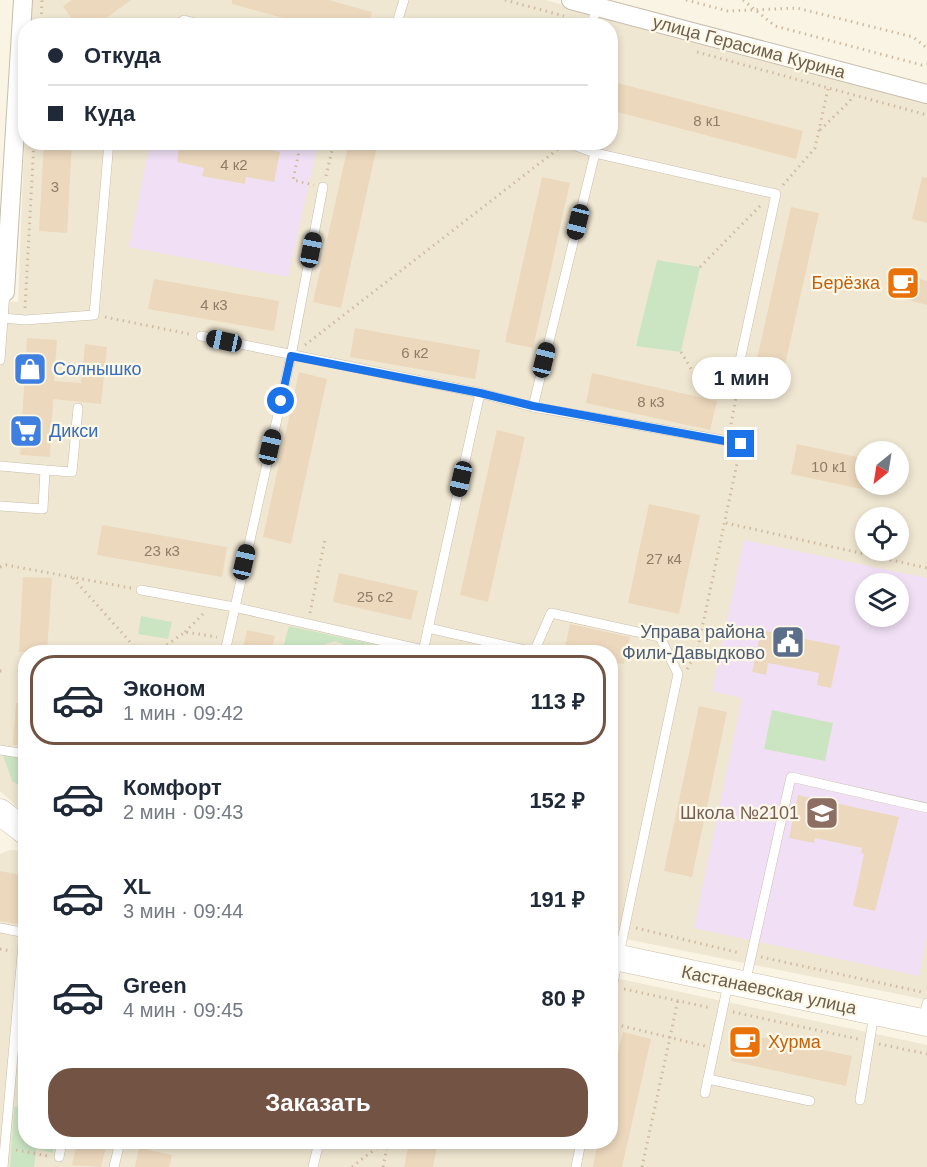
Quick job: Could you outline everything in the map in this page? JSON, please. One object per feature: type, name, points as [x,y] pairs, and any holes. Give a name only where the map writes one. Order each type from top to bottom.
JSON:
[{"type":"street","points":[[22,18],[23,0]]},
{"type":"street","name":"улица Герасима Курина","points":[[570,0],[593,18]]},
{"type":"street","name":"улица Герасима Курина","points":[[618,24],[927,94]]},
{"type":"street","points":[[2,292],[18,70]]},
{"type":"street","points":[[0,812],[18,826]]},
{"type":"street","points":[[0,841],[18,835]]},
{"type":"street","name":"Кастанаевская улица","points":[[618,958],[874,1012],[926,1016]]},
{"type":"lane","points":[[398,18],[404,0]]},
{"type":"lane","points":[[3,318],[25,320],[94,315],[108,150]]},
{"type":"lane","points":[[586,150],[774,193],[739,365]]},
{"type":"lane","points":[[533,406],[595,153]]},
{"type":"lane","points":[[226,645],[291,356],[323,187]]},
{"type":"lane","points":[[0,360],[2,292]]},
{"type":"lane","points":[[201,336],[533,406],[741,444]]},
{"type":"lane","points":[[424,645],[480,393]]},
{"type":"lane","points":[[0,466],[72,472],[78,408]]},
{"type":"lane","points":[[0,506],[43,509],[45,470]]},
{"type":"lane","points":[[141,590],[234,607],[397,645]]},
{"type":"lane","points":[[537,645],[551,613],[660,637],[678,674],[625,926],[618,948]]},
{"type":"lane","points":[[428,628],[503,645]]},
{"type":"lane","points":[[0,750],[18,753]]},
{"type":"lane","points":[[705,1093],[722,1010],[751,955],[791,777],[927,808]]},
{"type":"lane","points":[[0,928],[18,932]]},
{"type":"lane","points":[[3,1167],[18,1009]]},
{"type":"lane","points":[[860,1100],[874,1012]]},
{"type":"lane","points":[[708,1079],[810,1101]]},
{"type":"lane","points":[[59,1157],[61,1149]]},
{"type":"lane","points":[[114,1167],[118,1149]]},
{"type":"lane","points":[[313,1167],[317,1149]]},
{"type":"lane","points":[[576,1167],[580,1149]]},
{"type":"path","points":[[41,18],[42,0]]},
{"type":"path","points":[[505,0],[589,18]]},
{"type":"path","points":[[686,0],[728,11],[797,8],[913,37],[927,48]]},
{"type":"path","points":[[743,0],[775,26],[922,65],[927,64]]},
{"type":"path","points":[[686,49],[927,115]]},
{"type":"path","points":[[700,267],[774,193],[815,147],[828,89]]},
{"type":"path","points":[[819,132],[850,101],[852,96]]},
{"type":"path","points":[[25,320],[34,150]]},
{"type":"path","points":[[299,150],[293,180],[323,187],[332,150]]},
{"type":"path","points":[[291,356],[556,150]]},
{"type":"path","points":[[94,315],[201,336]]},
{"type":"path","points":[[681,352],[696,377],[738,385]]},
{"type":"path","points":[[728,441],[740,377]]},
{"type":"path","points":[[678,674],[687,669],[697,652],[741,444]]},
{"type":"path","points":[[726,523],[927,568]]},
{"type":"path","points":[[308,624],[325,540]]},
{"type":"path","points":[[0,567],[6,565],[141,590]]},
{"type":"path","points":[[72,577],[133,645]]},
{"type":"path","points":[[167,645],[185,632],[213,604]]},
{"type":"path","points":[[185,632],[228,638]]},
{"type":"path","points":[[625,926],[927,993]]},
{"type":"path","points":[[618,988],[927,1054]]},
{"type":"path","points":[[642,1167],[678,1000]]},
{"type":"path","points":[[618,1025],[714,1048]]},
{"type":"path","points":[[5,1149],[59,1157]]},
{"type":"path","points":[[352,1167],[376,1149]]},
{"type":"path","points":[[383,1167],[385,1149]]},
{"type":"shaded area","points":[[31,0],[545,0],[612,18],[30,18]]},
{"type":"shaded area","points":[[618,19],[927,102],[927,1000],[618,937],[618,645],[18,645],[18,808],[0,791],[0,301],[18,302],[24,150],[618,150]]},
{"type":"shaded area","points":[[149,150],[316,150],[288,277],[129,247]]},
{"type":"shaded area","name":"Школа №2101","points":[[744,540],[903,573],[855,573],[855,627],[909,627],[909,574],[927,578],[927,936],[919,976],[694,928],[742,698],[712,691]]},
{"type":"shaded area","points":[[9,850],[18,851],[18,1149],[618,1149],[618,979],[927,1045],[927,1167],[0,1167],[0,854]]},
{"type":"green space","points":[[657,260],[700,267],[681,352],[636,346]]},
{"type":"green space","points":[[141,616],[172,622],[168,639],[138,634]]},
{"type":"green space","points":[[289,626],[376,645],[345,645],[335,641],[326,645],[284,645]]},
{"type":"green space","points":[[772,710],[833,723],[825,761],[764,749]]},
{"type":"green space","points":[[3,755],[18,757],[18,785],[12,781]]},
{"type":"green space","points":[[18,1106],[18,1149],[36,1149],[34,1167],[10,1167],[14,1107]]},
{"type":"green space","points":[[36,1149],[54,1149],[53,1153]]},
{"type":"building","points":[[72,0],[131,0],[106,18],[71,18],[63,6]]},
{"type":"building","points":[[232,0],[328,0],[372,12],[370,18],[284,18],[232,4]]},
{"type":"building","points":[[618,83],[803,131],[796,159],[618,112]]},
{"type":"building","points":[[44,150],[72,150],[67,233],[39,231]]},
{"type":"building","points":[[179,150],[272,150],[280,152],[274,182],[246,177],[245,184],[202,176],[204,168],[177,162]]},
{"type":"building","points":[[347,150],[376,150],[341,308],[313,302]]},
{"type":"building","points":[[542,177],[570,183],[533,348],[505,342]]},
{"type":"building","points":[[922,177],[927,178],[927,223],[912,219]]},
{"type":"building","points":[[791,207],[819,213],[782,378],[754,372]]},
{"type":"building","points":[[893,272],[927,281],[927,305],[888,295]]},
{"type":"building","points":[[154,279],[279,301],[274,331],[148,309]]},
{"type":"building","points":[[355,328],[480,350],[475,379],[350,357]]},
{"type":"building","points":[[27,338],[57,340],[54,381],[81,383],[85,344],[107,347],[101,404],[53,399],[50,457],[20,455]]},
{"type":"building","points":[[299,372],[327,379],[291,544],[263,537]]},
{"type":"building","points":[[592,373],[717,401],[710,430],[586,403]]},
{"type":"building","points":[[497,430],[525,437],[488,602],[460,595]]},
{"type":"building","points":[[797,444],[855,457],[855,488],[791,474]]},
{"type":"building","points":[[649,504],[700,515],[679,614],[628,603]]},
{"type":"building","points":[[102,525],[227,547],[222,577],[97,555]]},
{"type":"building","points":[[339,573],[418,591],[411,620],[333,602]]},
{"type":"building","points":[[23,577],[52,578],[47,645],[19,645]]},
{"type":"building","points":[[570,624],[630,637],[624,664],[618,663],[618,645],[566,645]]},
{"type":"building","points":[[247,630],[275,636],[273,645],[244,645]]},
{"type":"building","points":[[761,630],[840,646],[831,688],[817,685],[819,673],[768,663],[766,675],[752,672]]},
{"type":"building","points":[[16,703],[18,703],[18,745],[13,745]]},
{"type":"building","points":[[699,706],[727,712],[692,877],[664,871]]},
{"type":"building","points":[[798,795],[899,817],[875,911],[853,906],[864,854],[861,853],[862,848],[815,838],[814,843],[789,838]]},
{"type":"building","points":[[0,871],[18,874],[18,924],[0,921]]},
{"type":"building","points":[[623,1032],[651,1039],[622,1167],[593,1167],[597,1149],[618,1149],[618,1053]]},
{"type":"building","points":[[737,1032],[852,1056],[846,1086],[731,1061]]},
{"type":"building","points":[[75,1149],[105,1149],[101,1167],[72,1165]]},
{"type":"building","points":[[139,1149],[172,1155],[169,1167],[135,1167]]},
{"type":"building","points":[[408,1149],[437,1149],[433,1167],[404,1167]]},
{"type":"place","name":"Берёзка","points":[[903,283]]},
{"type":"place","name":"Солнышко","points":[[30,369]]},
{"type":"place","name":"Дикси","points":[[26,431]]},
{"type":"place","name":"Управа района Фили-Давыдково","points":[[788,642]]},
{"type":"place","name":"Школа №2101","points":[[822,813]]},
{"type":"place","name":"Хурма","points":[[745,1042]]},
{"type":"route","points":[[281,401],[291,356],[480,393],[533,406],[741,444]]}]
